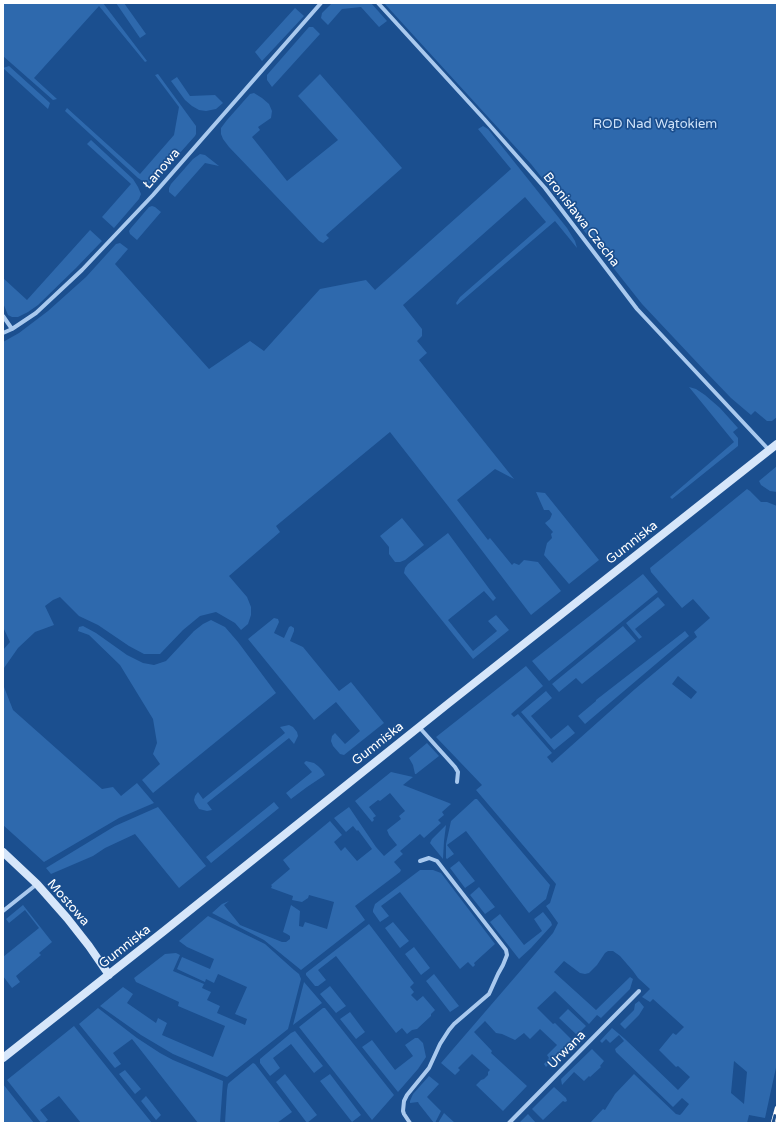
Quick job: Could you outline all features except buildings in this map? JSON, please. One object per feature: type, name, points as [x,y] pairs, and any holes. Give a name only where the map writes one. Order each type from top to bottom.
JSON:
[{"type":"street","name":"Łanowa","points":[[3,333],[12,329],[36,313],[82,270],[153,195],[321,3]]},
{"type":"street","name":"Bronisława Czecha","points":[[378,3],[545,188],[637,309],[769,450]]},
{"type":"street","points":[[3,316],[12,329]]},
{"type":"street","name":"Gumniska","points":[[3,1058],[109,975],[350,781],[777,444]]},
{"type":"street","points":[[419,728],[455,767],[458,772],[457,782]]},
{"type":"street","name":"Mostowa","points":[[3,852],[37,884],[67,918],[109,975]]},
{"type":"street","points":[[410,1123],[403,1111],[404,1101],[407,1095],[429,1068],[440,1044],[449,1030],[489,994],[507,955],[506,950],[437,861],[429,858],[420,861]]},
{"type":"street","points":[[3,911],[37,884]]},
{"type":"street","name":"Urwana","points":[[509,1123],[639,990]]},
{"type":"green space","points":[[3,3],[103,3],[147,61],[145,62],[99,6],[34,78],[57,99],[53,100],[3,56]]},
{"type":"green space","points":[[116,3],[124,3],[146,34],[140,38]]},
{"type":"green space","points":[[332,3],[371,3],[387,21],[379,27],[361,7],[342,9],[328,25],[321,18],[322,13]]},
{"type":"green space","name":"ROD Nad Wątokiem","points":[[384,3],[777,3],[777,417],[772,421],[767,421],[755,411],[751,415],[731,398],[706,372],[642,304],[531,164]]},
{"type":"green space","points":[[295,8],[304,16],[262,61],[255,52]]},
{"type":"green space","points":[[309,27],[313,27],[320,34],[272,87],[267,80],[267,75]]},
{"type":"green space","points":[[9,66],[50,103],[48,109],[3,68]]},
{"type":"green space","points":[[158,74],[196,126],[196,134],[154,182],[147,184],[138,178],[65,111],[67,108],[140,174],[174,135],[179,107],[155,75]]},
{"type":"green space","points":[[320,74],[402,168],[326,235],[329,238],[323,243],[319,241],[229,147],[221,134],[221,128],[250,94],[254,93],[262,98],[269,104],[272,111],[271,118],[258,127],[260,130],[252,137],[287,181],[338,140],[298,96]]},
{"type":"green space","points":[[177,77],[190,96],[215,95],[223,103],[216,109],[206,111],[199,110],[185,100],[171,81]]},
{"type":"green space","points":[[483,126],[488,129],[567,228],[575,241],[577,248],[555,221],[457,305],[456,303],[460,297],[546,222],[525,197],[403,305],[422,329],[422,336],[417,341],[427,353],[419,360],[514,479],[495,469],[457,500],[488,540],[490,538],[512,565],[514,563],[519,565],[524,560],[538,562],[561,591],[531,615],[390,432],[276,526],[280,532],[229,576],[247,597],[251,607],[251,615],[248,624],[241,630],[235,623],[216,612],[200,616],[183,630],[160,654],[144,654],[129,646],[98,625],[79,616],[60,597],[53,600],[45,606],[54,625],[35,632],[18,648],[4,668],[4,687],[13,710],[102,789],[113,787],[121,796],[137,783],[154,803],[119,818],[44,862],[3,825],[3,650],[10,642],[3,627],[3,342],[19,333],[48,311],[86,277],[116,244],[120,243],[128,249],[115,264],[209,369],[250,341],[264,351],[320,289],[366,280],[375,290],[511,169],[478,129]]},
{"type":"green space","points":[[91,140],[133,179],[141,194],[139,199],[114,228],[102,217],[131,184],[87,144]]},
{"type":"green space","points":[[200,154],[205,155],[219,166],[205,163],[175,197],[169,192],[171,184],[193,159]]},
{"type":"green space","points":[[152,206],[161,212],[137,240],[130,234],[129,231],[149,207]]},
{"type":"green space","points":[[90,230],[102,241],[76,268],[38,305],[28,312],[18,317],[8,315],[3,303],[3,278],[27,300]]},
{"type":"green space","points":[[689,387],[696,389],[705,395],[720,408],[738,428],[733,432],[738,438],[738,446],[672,499],[670,497],[734,442]]},
{"type":"green space","points":[[777,466],[777,492],[770,491],[761,485],[759,481]]},
{"type":"green space","points":[[747,489],[761,502],[767,502],[777,506],[777,1063],[765,1118],[749,1115],[747,1123],[590,1123],[603,1109],[605,1110],[615,1094],[634,1074],[676,1114],[680,1115],[689,1104],[682,1098],[673,1107],[616,1052],[615,1049],[624,1041],[619,1035],[610,1043],[606,1039],[602,1043],[600,1041],[612,1028],[678,1090],[690,1077],[678,1066],[676,1067],[659,1050],[673,1033],[676,1035],[684,1027],[653,999],[650,1002],[642,997],[650,989],[638,978],[620,956],[613,951],[608,951],[605,953],[597,965],[589,973],[580,973],[564,961],[554,972],[596,1010],[630,977],[633,979],[630,989],[601,1018],[597,1015],[589,1024],[555,991],[537,1008],[572,1040],[546,1067],[544,1064],[549,1058],[547,1055],[557,1045],[540,1029],[530,1039],[524,1033],[515,1040],[496,1033],[485,1021],[474,1032],[492,1051],[491,1053],[527,1086],[503,1111],[476,1085],[488,1075],[490,1070],[472,1054],[458,1068],[460,1070],[455,1075],[441,1063],[553,933],[558,923],[546,906],[550,903],[556,884],[476,790],[482,785],[436,737],[526,666],[543,686],[511,714],[514,717],[518,714],[552,753],[547,757],[552,763],[635,689],[697,637],[694,632],[710,618],[693,599],[682,608],[651,572],[650,568]],"holes":[[[678,676],[697,692],[691,699],[672,684]],[[734,1061],[747,1072],[744,1104],[731,1093]]]},
{"type":"green space","points":[[536,492],[545,493],[599,560],[569,584],[544,555],[547,543],[552,538],[551,534],[553,532],[545,523],[550,519],[552,514],[549,510],[544,510]]},
{"type":"green space","points":[[402,518],[424,545],[405,560],[395,562],[389,554],[389,547],[380,536]]},
{"type":"green space","points":[[448,533],[496,598],[493,601],[484,591],[448,620],[473,651],[497,631],[488,621],[496,615],[509,630],[473,659],[404,573],[408,564]]},
{"type":"green space","points":[[643,574],[658,592],[549,681],[532,661]]},
{"type":"green space","points":[[658,597],[665,605],[635,629],[642,637],[639,639],[626,623]]},
{"type":"green space","points":[[274,618],[278,619],[279,622],[274,633],[284,638],[289,627],[291,626],[294,628],[290,641],[303,647],[339,691],[351,682],[384,723],[344,755],[340,754],[333,746],[331,741],[332,736],[335,733],[345,744],[360,731],[336,702],[314,720],[248,639]]},
{"type":"green space","points":[[211,620],[225,627],[276,693],[153,793],[142,780],[160,764],[153,754],[157,743],[153,719],[120,665],[89,635],[78,631],[79,627],[83,626],[96,633],[127,655],[143,663],[154,665],[166,661],[194,631]]},
{"type":"green space","points":[[623,626],[636,641],[582,684],[576,678],[559,692],[552,684]]},
{"type":"green space","points":[[685,631],[689,636],[585,724],[578,716],[596,700]]},
{"type":"green space","points":[[546,691],[552,698],[531,716],[551,739],[568,725],[575,733],[554,750],[521,712]]},
{"type":"green space","points":[[289,725],[297,732],[298,736],[294,744],[289,738],[207,803],[212,810],[207,811],[199,809],[194,800],[198,792],[203,799],[285,733],[280,727]]},
{"type":"green space","points":[[427,743],[439,756],[415,774],[413,765],[409,758]]},
{"type":"green space","points":[[306,761],[314,763],[325,775],[291,799],[286,793],[312,772],[304,763]]},
{"type":"green space","points":[[391,772],[413,777],[403,785],[451,804],[442,812],[444,815],[438,820],[441,823],[424,838],[420,834],[400,851],[403,854],[394,862],[401,870],[400,872],[355,906],[365,920],[301,970],[264,940],[212,913],[222,904],[229,901],[224,905],[240,925],[282,942],[286,942],[290,939],[290,936],[283,932],[291,905],[300,911],[299,926],[303,927],[305,922],[327,929],[334,902],[309,895],[308,898],[302,902],[292,900],[293,896],[271,888],[271,885],[290,869],[283,860],[330,821],[342,835],[334,842],[341,851],[345,847],[357,861],[372,849],[358,830],[357,831],[353,826],[346,832],[334,818],[349,807],[376,847],[384,856],[397,845],[387,830],[401,819],[399,816],[405,811],[390,793],[369,807],[376,816],[373,818],[374,820],[372,822],[355,801]]},
{"type":"green space","points":[[475,799],[477,799],[550,885],[546,899],[529,913],[466,831],[447,845],[454,854],[447,859],[446,858],[446,844],[451,821]]},
{"type":"green space","points":[[274,802],[279,808],[211,863],[206,857]]},
{"type":"green space","points":[[158,807],[206,866],[179,888],[135,834],[105,848],[93,856],[51,874],[46,868],[115,826]]},
{"type":"green space","points":[[446,825],[444,841],[443,859],[430,843]]},
{"type":"green space","points":[[459,861],[475,881],[465,888],[450,868]]},
{"type":"green space","points":[[420,870],[433,870],[441,873],[495,944],[474,963],[475,965],[473,967],[468,962],[460,969],[400,892],[381,906],[389,916],[380,922],[373,912],[375,904]]},
{"type":"green space","points":[[479,887],[495,907],[485,914],[470,895]]},
{"type":"green space","points":[[23,905],[52,942],[39,953],[41,955],[16,976],[20,982],[12,988],[3,976],[3,957],[39,928],[25,910],[9,923],[6,919]]},
{"type":"green space","points":[[543,912],[552,925],[519,959],[490,922],[500,914],[524,945],[542,931],[534,919]]},
{"type":"green space","points":[[208,916],[265,944],[299,974],[301,979],[288,1029],[227,1077],[173,1054],[141,1035],[100,1006],[123,987],[133,994],[127,1003],[156,1023],[158,1018],[167,1023],[162,1035],[213,1057],[225,1026],[178,1006],[179,1002],[136,982],[134,978],[165,954],[176,953],[180,955],[173,971],[204,984],[202,988],[211,992],[207,1000],[220,1006],[217,1013],[245,1025],[247,1019],[235,1014],[247,987],[218,974],[214,983],[206,979],[205,982],[177,969],[182,957],[210,969],[214,959],[187,947],[179,941]]},
{"type":"green space","points":[[393,922],[409,941],[400,948],[385,928]]},
{"type":"green space","points":[[369,924],[414,983],[410,987],[414,992],[411,995],[417,1001],[423,996],[435,1010],[431,1016],[417,1029],[412,1030],[407,1034],[402,1028],[396,1033],[336,956],[318,970],[326,980],[318,986],[315,986],[306,975],[306,973]]},
{"type":"green space","points":[[414,947],[430,968],[421,975],[405,954]]},
{"type":"green space","points":[[434,974],[459,1006],[450,1012],[426,981]]},
{"type":"green space","points":[[304,982],[322,1003],[293,1025]]},
{"type":"green space","points":[[330,986],[346,1006],[336,1013],[320,994]]},
{"type":"green space","points":[[639,1001],[644,1007],[639,1015],[625,1029],[620,1024],[634,1010],[635,1004]]},
{"type":"green space","points":[[98,1008],[137,1038],[160,1053],[223,1081],[220,1123],[198,1123],[132,1039],[113,1053],[121,1064],[115,1068],[79,1024]]},
{"type":"green space","points":[[325,1008],[394,1095],[372,1120],[299,1027]]},
{"type":"green space","points":[[568,1009],[586,1026],[577,1035],[559,1018]]},
{"type":"green space","points":[[350,1012],[365,1032],[356,1039],[340,1019]]},
{"type":"green space","points":[[74,1026],[152,1123],[81,1123],[59,1096],[40,1110],[48,1120],[41,1123],[7,1080]]},
{"type":"green space","points":[[295,1031],[323,1066],[314,1073],[291,1044],[273,1058],[280,1068],[270,1076],[260,1063],[260,1059]]},
{"type":"green space","points":[[415,1038],[418,1038],[423,1043],[426,1057],[418,1069],[398,1092],[362,1047],[372,1040],[395,1070],[413,1056],[405,1045]]},
{"type":"green space","points":[[592,1049],[604,1061],[600,1066],[601,1067],[584,1081],[574,1072],[562,1085],[561,1079]]},
{"type":"green space","points":[[253,1063],[292,1112],[277,1123],[225,1123],[228,1084]]},
{"type":"green space","points":[[125,1070],[141,1089],[135,1094],[119,1074]]},
{"type":"green space","points":[[285,1074],[317,1115],[307,1123],[276,1082]]},
{"type":"green space","points":[[330,1074],[361,1115],[352,1122],[320,1081]]},
{"type":"green space","points":[[429,1076],[439,1084],[427,1097],[441,1111],[435,1123],[418,1102],[410,1103],[413,1094]]},
{"type":"green space","points":[[3,1084],[34,1123],[3,1123]]},
{"type":"green space","points":[[554,1087],[566,1098],[567,1101],[563,1101],[543,1120],[532,1109]]},
{"type":"green space","points":[[146,1096],[161,1115],[156,1120],[141,1101]]},
{"type":"green space","points":[[444,1113],[455,1123],[438,1123]]},
{"type":"green space","points":[[528,1114],[536,1123],[519,1123]]},
{"type":"railway","points":[[773,1123],[777,1108]]}]
